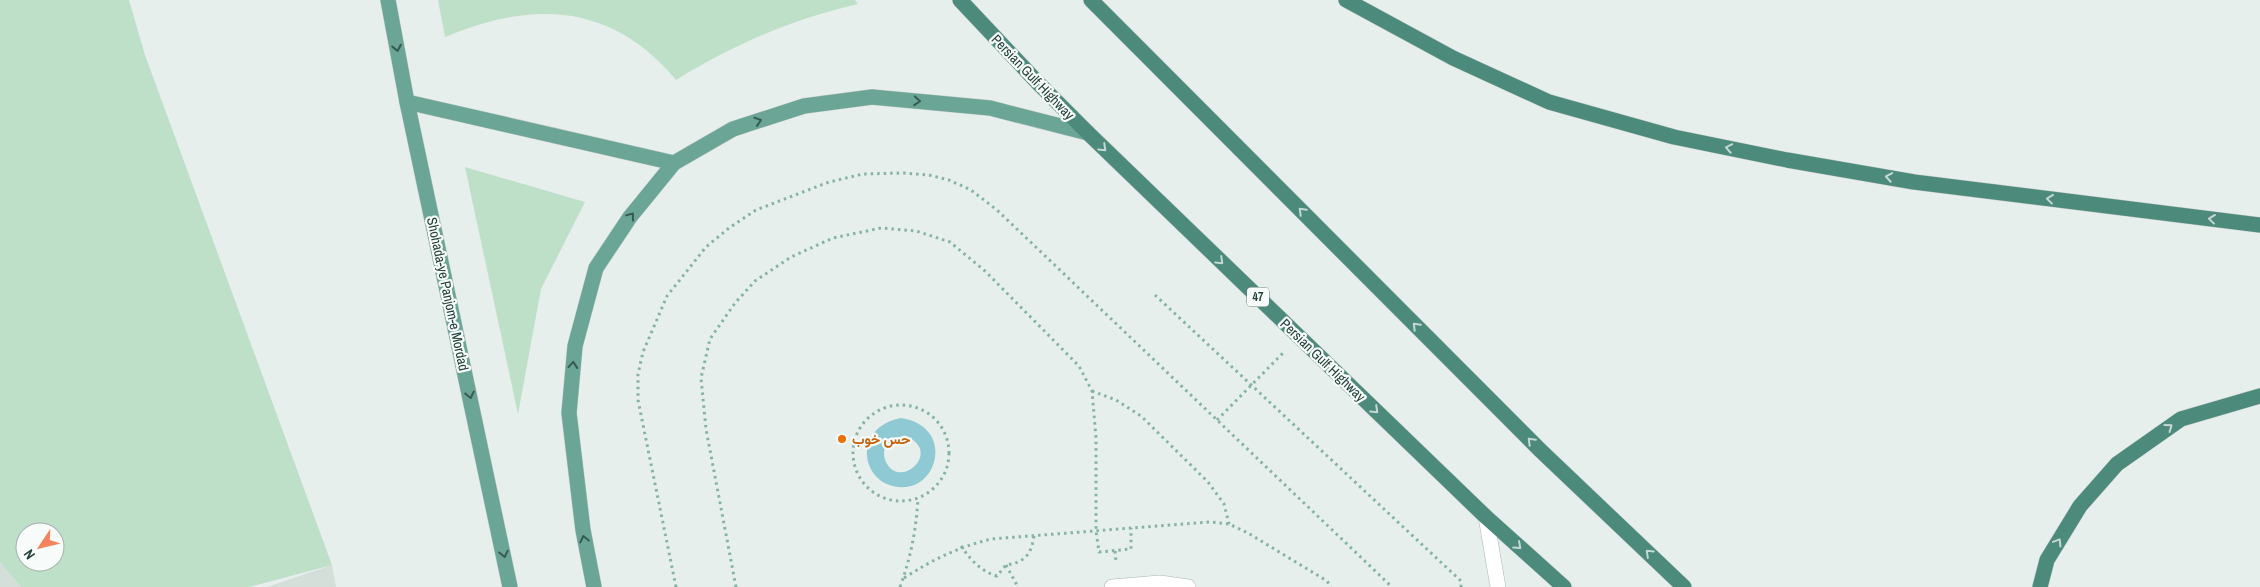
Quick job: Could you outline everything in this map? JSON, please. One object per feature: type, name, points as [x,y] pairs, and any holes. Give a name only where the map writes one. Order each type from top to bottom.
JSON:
[{"type":"highway","name":"Persian Gulf Highway","points":[[960,0],[1038,84],[1088,133],[1486,517],[1564,587]]},
{"type":"highway","points":[[1091,0],[1540,450],[1684,587]]},
{"type":"highway","points":[[1346,0],[1453,58],[1549,102],[1674,137],[1787,160],[1914,182],[2260,225]]},
{"type":"highway","points":[[2040,587],[2047,560],[2080,506],[2118,464],[2181,418],[2260,396]]},
{"type":"main road","name":"Shohada-ye Panjom-e Mordad","points":[[388,0],[407,102],[510,587]]},
{"type":"main road","points":[[594,587],[582,530],[569,413],[575,346],[596,268],[630,217],[674,163],[733,129],[804,106],[872,97],[990,108],[1088,133]]},
{"type":"main road","points":[[407,102],[674,163]]},
{"type":"lane","points":[[1486,517],[1498,587]]},
{"type":"lane","points":[[1112,587],[1160,583],[1188,587]]},
{"type":"path","points":[[676,587],[638,400],[638,374],[643,352],[666,296],[706,247],[728,228],[756,210],[829,182],[863,174],[904,173],[929,175],[949,180],[971,190],[997,210],[1392,587]]},
{"type":"path","points":[[736,587],[706,429],[701,378],[710,339],[735,303],[755,281],[791,257],[833,238],[881,228],[916,231],[950,242],[985,271],[1079,366],[1092,391],[1096,438],[1096,531],[1099,552],[1131,549],[1131,528]]},
{"type":"path","points":[[1155,295],[1461,581],[1461,587]]},
{"type":"path","points":[[1217,420],[1250,384],[1299,337]]},
{"type":"path","points":[[1092,391],[1116,400],[1140,416],[1208,482],[1224,504],[1229,524]]},
{"type":"path","points":[[898,405],[917,408],[934,418],[946,434],[949,453],[946,472],[935,488],[918,499],[899,502],[880,497],[865,485],[857,473],[853,459],[855,439],[864,422],[879,410],[898,405]]},
{"type":"path","points":[[900,587],[916,532],[918,499]]},
{"type":"path","points":[[904,578],[932,560],[961,546],[991,538],[1210,522],[1229,524],[1248,533],[1327,581],[1331,587]]},
{"type":"path","points":[[961,546],[977,566],[987,574],[997,576],[1006,565],[1020,563],[1033,546],[1034,536]]},
{"type":"path","points":[[1006,565],[1018,587]]},
{"type":"shaded area","points":[[0,562],[21,587],[0,587]]},
{"type":"shaded area","points":[[332,565],[336,587],[267,587]]},
{"type":"green space","points":[[0,0],[129,0],[145,55],[332,565],[249,587],[21,587],[0,562]]},
{"type":"green space","points":[[438,0],[855,0],[858,4],[833,10],[764,34],[720,55],[676,80],[651,55],[625,36],[598,23],[570,16],[540,14],[509,17],[478,25],[445,37]]},
{"type":"green space","points":[[465,167],[585,202],[541,289],[518,414]]},
{"type":"water","points":[[901,418],[919,424],[930,435],[935,448],[934,462],[928,474],[918,483],[904,487],[887,484],[879,479],[870,468],[867,456],[867,448],[873,434],[893,420]],"holes":[[[905,436],[916,443],[920,450],[920,458],[915,466],[900,472],[892,470],[884,457],[888,444],[896,438]]]},
{"type":"place","name":"حس خوب","points":[[842,439]]}]
